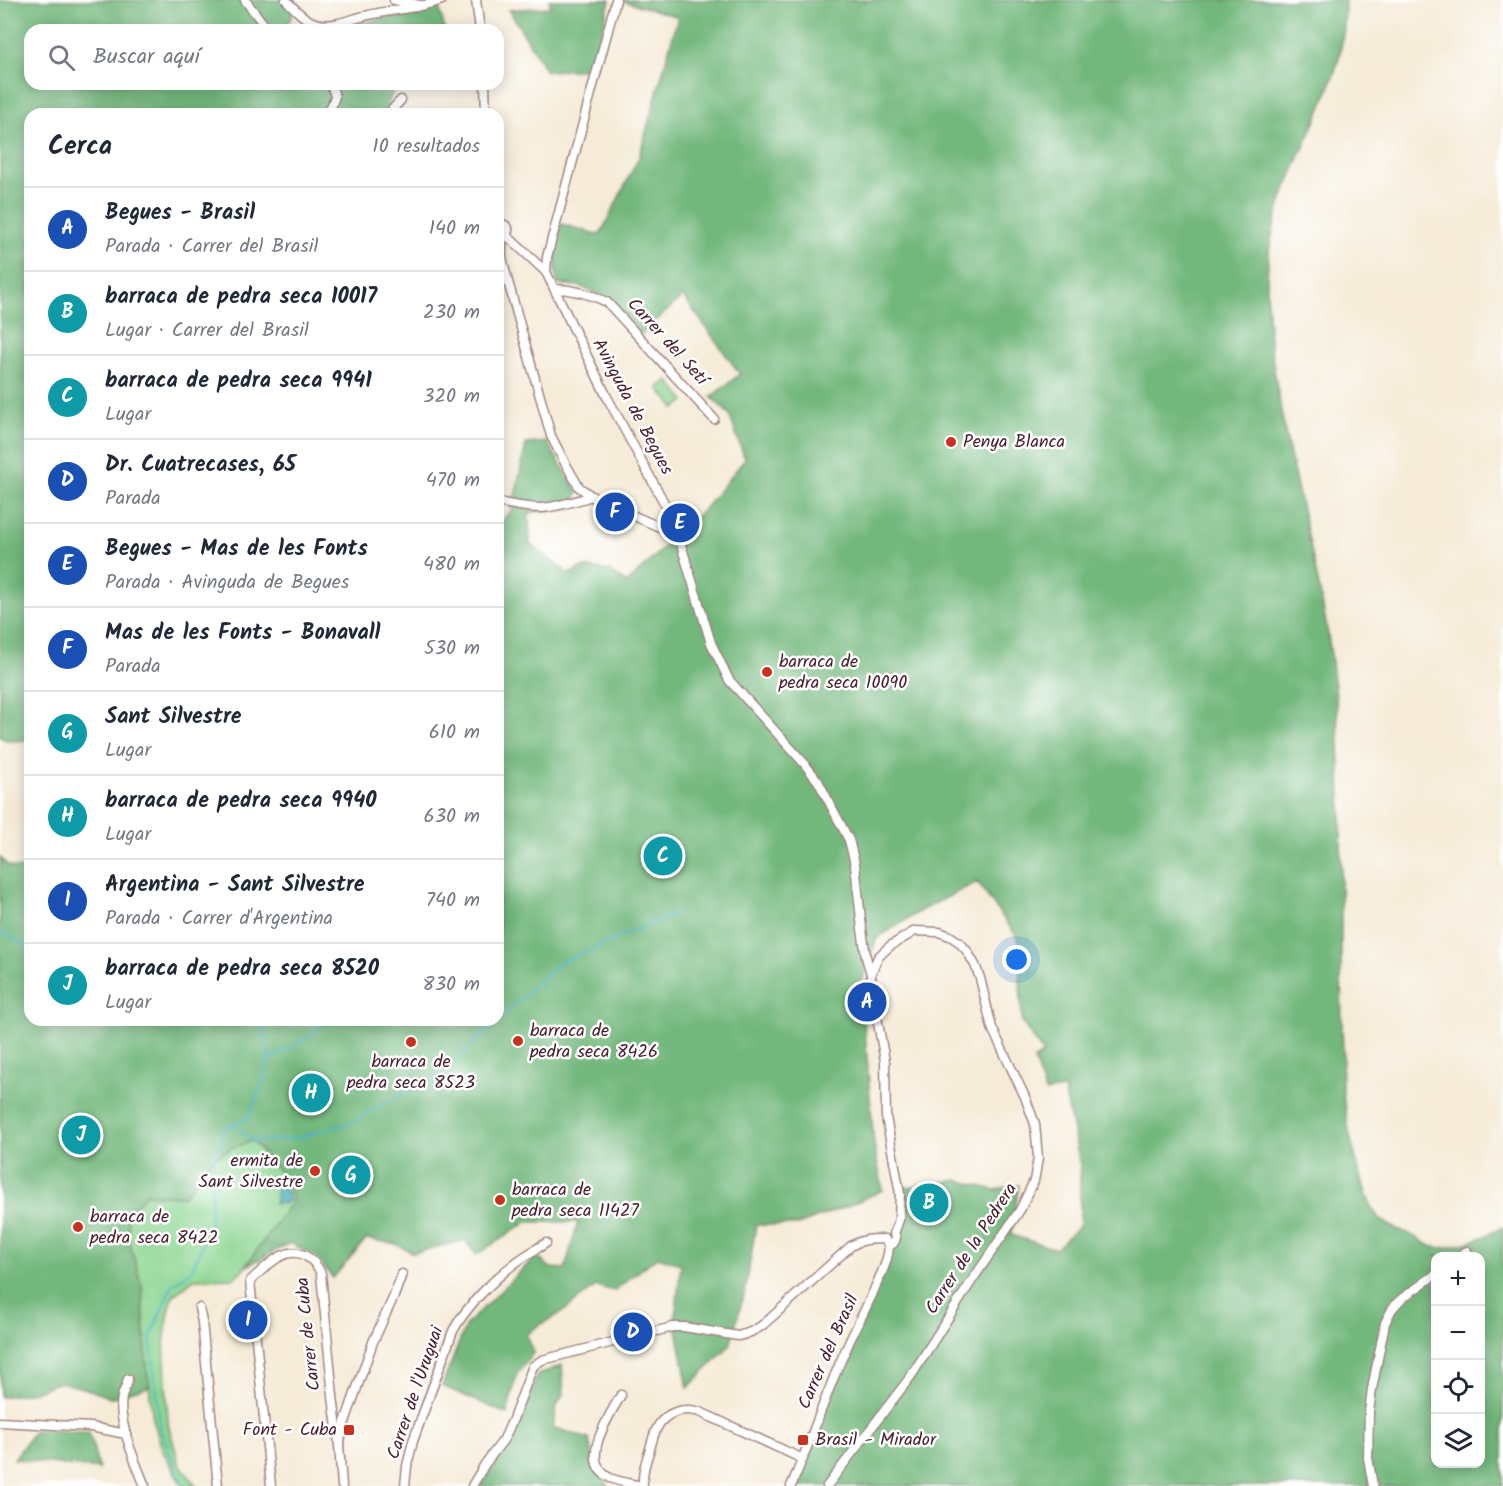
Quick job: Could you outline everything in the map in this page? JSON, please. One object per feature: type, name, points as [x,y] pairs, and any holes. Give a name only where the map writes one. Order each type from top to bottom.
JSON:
[{"type":"street","points":[[245,0],[263,24]]},
{"type":"street","points":[[286,0],[309,21],[318,24]]},
{"type":"street","points":[[394,0],[423,6]]},
{"type":"street","points":[[331,24],[372,14],[423,6],[442,0]]},
{"type":"street","points":[[476,0],[479,24]]},
{"type":"street","points":[[546,272],[546,256],[616,0]]},
{"type":"street","points":[[330,108],[335,96],[333,90]]},
{"type":"street","points":[[485,90],[486,108]]},
{"type":"street","points":[[394,108],[401,100]]},
{"type":"street","name":"Avinguda de Begues","points":[[504,234],[546,272],[582,349],[668,510],[711,643],[729,680],[818,781],[849,840],[855,864],[866,957],[871,974]]},
{"type":"street","points":[[504,265],[551,436],[579,487],[597,500],[678,536]]},
{"type":"street","name":"Carrer del Setí","points":[[555,289],[569,289],[592,294],[607,302],[714,419]]},
{"type":"street","points":[[504,503],[542,508],[592,496]]},
{"type":"street","name":"Carrer de la Pedrera","points":[[827,1486],[911,1376],[1020,1210],[1034,1181],[1038,1158],[1032,1115],[992,1028],[980,978],[967,951],[950,936],[939,932],[915,931],[890,946],[878,957],[871,974]]},
{"type":"street","name":"Carrer del Brasil","points":[[871,974],[885,1061],[886,1117],[900,1194],[899,1220],[894,1234],[896,1241],[893,1244],[887,1242]]},
{"type":"street","points":[[472,1486],[504,1439],[533,1366],[542,1360],[673,1327],[738,1336],[754,1331],[851,1246],[864,1240],[887,1242]]},
{"type":"street","name":"Carrer del Brasil","points":[[791,1486],[835,1375],[886,1263],[889,1251],[887,1242]]},
{"type":"street","name":"Carrer de l'Uruguai","points":[[405,1486],[413,1441],[459,1319],[514,1264],[546,1243]]},
{"type":"street","name":"Carrer de Cuba","points":[[271,1486],[250,1281],[284,1253],[290,1252],[298,1252],[307,1257],[316,1264],[321,1274],[342,1486]]},
{"type":"street","points":[[339,1445],[373,1342],[402,1274]]},
{"type":"street","points":[[1373,1486],[1368,1458],[1369,1412],[1385,1323],[1400,1300],[1431,1278]]},
{"type":"street","points":[[199,1308],[218,1486]]},
{"type":"street","points":[[128,1379],[122,1399],[126,1434],[145,1486]]},
{"type":"street","points":[[621,1395],[596,1445],[599,1468],[610,1478],[643,1486],[644,1467],[658,1425],[674,1412],[692,1409],[803,1459]]},
{"type":"street","points":[[0,1422],[91,1427],[126,1434]]},
{"type":"green space","points":[[0,0],[283,0],[294,12],[287,24],[24,24],[24,90],[393,90],[387,108],[24,108],[24,740],[9,741],[0,737]]},
{"type":"green space","points":[[549,0],[610,0],[592,69],[546,71],[509,10],[551,7]]},
{"type":"green space","points":[[623,0],[1345,0],[1345,17],[1338,60],[1318,117],[1296,164],[1278,213],[1271,238],[1267,283],[1268,321],[1275,378],[1319,585],[1331,654],[1338,719],[1343,1096],[1363,1184],[1373,1210],[1384,1222],[1428,1245],[1439,1248],[1468,1242],[1503,1227],[1503,1486],[794,1486],[906,1216],[904,1188],[957,1180],[995,1190],[1019,1185],[1011,1235],[1056,1249],[1080,1225],[1080,1163],[1064,1089],[1045,1092],[1034,1060],[1043,1053],[1022,1022],[1018,938],[977,882],[920,911],[877,938],[861,984],[874,1145],[883,1190],[798,1225],[756,1225],[746,1287],[730,1345],[688,1388],[675,1319],[681,1264],[657,1257],[614,1291],[596,1286],[561,1313],[526,1335],[534,1352],[517,1374],[507,1414],[442,1386],[466,1325],[536,1256],[551,1268],[565,1269],[578,1222],[527,1222],[476,1255],[465,1240],[413,1253],[396,1244],[366,1239],[333,1278],[315,1256],[290,1243],[245,1267],[293,1200],[278,1170],[253,1141],[231,1148],[212,1160],[184,1196],[146,1194],[128,1214],[129,1240],[142,1287],[150,1386],[110,1398],[60,1382],[34,1392],[0,1397],[0,857],[11,867],[24,868],[24,1026],[504,1026],[504,519],[512,510],[526,444],[547,442],[578,492],[573,509],[533,512],[529,515],[530,544],[569,574],[583,567],[609,571],[627,583],[706,507],[745,459],[729,414],[711,397],[740,374],[683,296],[642,334],[606,298],[579,286],[557,284],[554,249],[561,224],[600,235],[639,157],[678,17]]},
{"type":"green space","points":[[439,7],[443,24],[356,24]]},
{"type":"green space","points":[[668,380],[685,401],[675,409],[658,388]]},
{"type":"green space","points":[[253,1141],[278,1170],[293,1200],[245,1267],[234,1278],[194,1279],[171,1300],[164,1341],[168,1424],[179,1463],[196,1486],[182,1486],[162,1449],[153,1419],[147,1371],[142,1287],[129,1240],[128,1214],[146,1194],[184,1196],[212,1160],[231,1148]]},
{"type":"green space","points":[[562,1365],[564,1394],[557,1405],[553,1427],[589,1439],[594,1463],[609,1486],[480,1486],[520,1420],[537,1375]]},
{"type":"green space","points":[[35,1430],[89,1432],[99,1469],[14,1459]]},
{"type":"water","points":[[278,1179],[289,1199],[284,1204],[280,1202],[274,1204]]},
{"type":"waterway","points":[[504,1015],[559,963],[676,913]]},
{"type":"waterway","points":[[0,931],[24,945]]},
{"type":"waterway","points":[[183,1486],[161,1431],[150,1338],[172,1285],[192,1270],[210,1226],[213,1168],[224,1128],[248,1118],[262,1084],[269,1058],[263,1026]]},
{"type":"waterway","points":[[270,1060],[312,1035],[320,1026]]},
{"type":"waterway","points":[[234,1124],[253,1141],[292,1139],[348,1124],[445,1070],[492,1026]]},
{"type":"place","name":"Penya Blanca","points":[[951,442]]},
{"type":"place","name":"Mas de les Fonts - Bonavall","points":[[615,512]]},
{"type":"place","name":"Begues - Mas de les Fonts","points":[[680,523]]},
{"type":"place","name":"barraca de pedra seca 10090","points":[[767,672]]},
{"type":"place","name":"barraca de pedra seca 9941","points":[[663,856]]},
{"type":"place","name":"Begues - Brasil","points":[[867,1002]]},
{"type":"place","name":"barraca de pedra seca 8426","points":[[518,1041]]},
{"type":"place","name":"barraca de pedra seca 8523","points":[[411,1042]]},
{"type":"place","name":"barraca de pedra seca 9940","points":[[311,1093]]},
{"type":"place","name":"barraca de pedra seca 8520","points":[[81,1135]]},
{"type":"place","name":"ermita de Sant Silvestre","points":[[315,1171]]},
{"type":"place","name":"Sant Silvestre","points":[[351,1175]]},
{"type":"place","name":"barraca de pedra seca 11427","points":[[500,1200]]},
{"type":"place","name":"barraca de pedra seca 10017","points":[[929,1203]]},
{"type":"place","name":"barraca de pedra seca 8422","points":[[78,1227]]},
{"type":"place","name":"Argentina - Sant Silvestre","points":[[248,1320]]},
{"type":"place","name":"Dr. Cuatrecases, 65","points":[[633,1332]]},
{"type":"place","name":"Font - Cuba","points":[[349,1430]]},
{"type":"place","name":"Brasil - Mirador","points":[[803,1440]]}]
